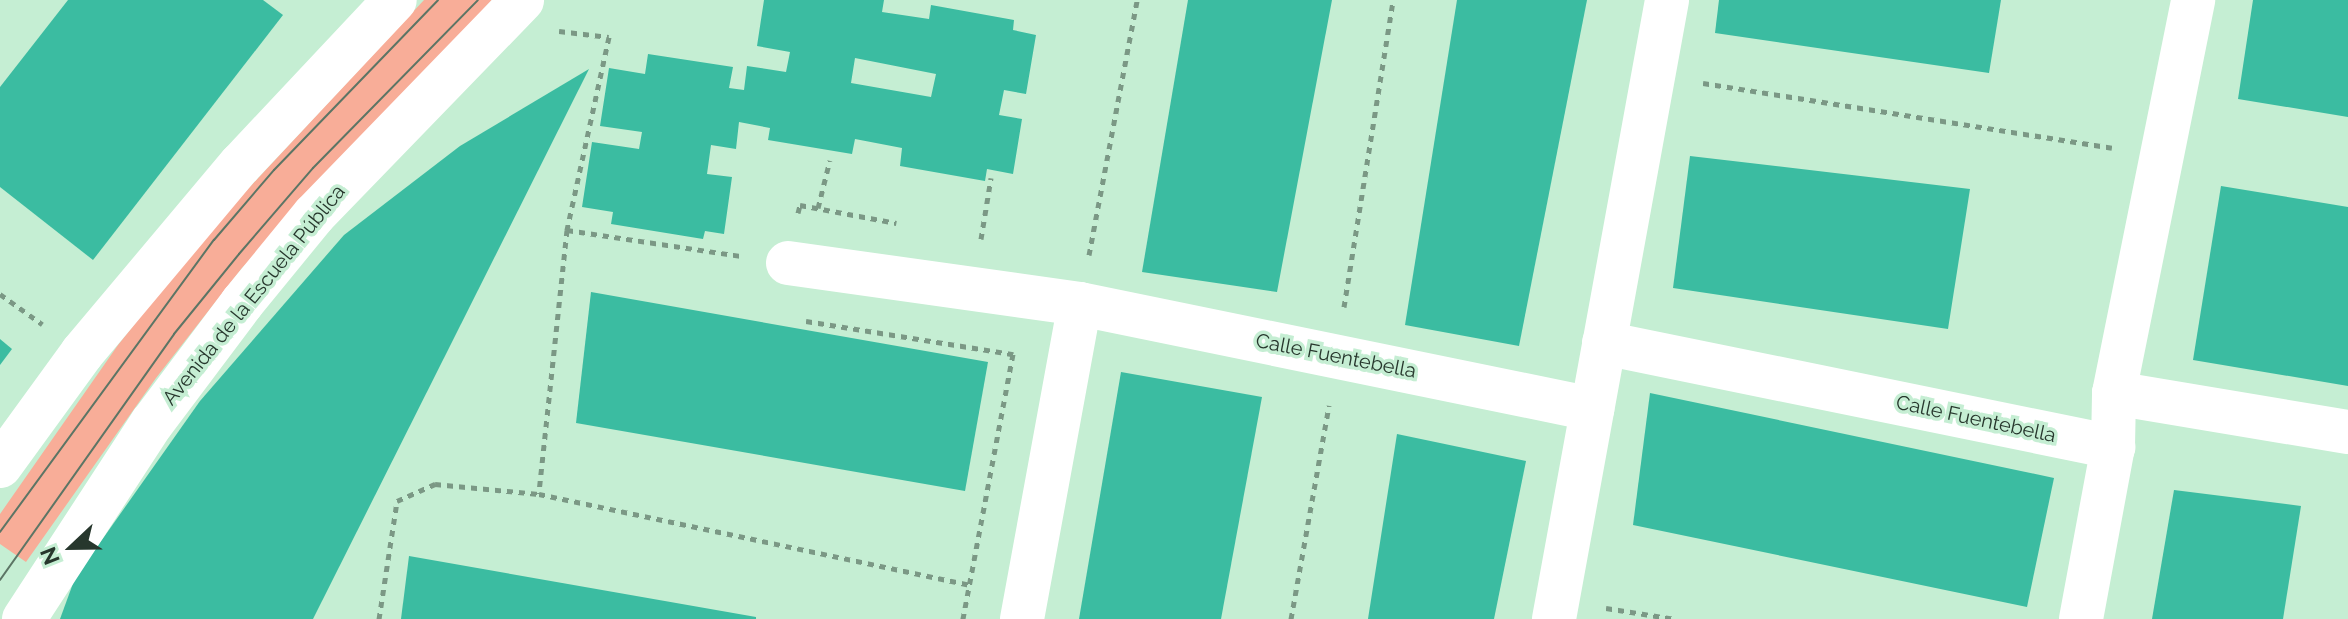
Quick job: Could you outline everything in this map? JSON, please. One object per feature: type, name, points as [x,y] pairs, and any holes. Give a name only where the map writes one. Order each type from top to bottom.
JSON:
[{"type":"street","points":[[1556,610],[1667,0]]},
{"type":"street","points":[[2081,619],[2113,447],[2114,393],[2193,0]]},
{"type":"street","points":[[0,466],[82,353],[240,165],[383,4]]},
{"type":"street","name":"Avenida de la Escuela Pública","points":[[24,619],[152,423],[242,303],[314,215],[536,15]]},
{"type":"street","name":"Calle Fuentebella","points":[[788,263],[1598,381],[2113,447]]},
{"type":"street","points":[[1022,619],[1080,304]]},
{"type":"street","points":[[2114,393],[2348,432]]},
{"type":"path","points":[[1080,304],[1137,0]]},
{"type":"path","points":[[1342,317],[1393,0]]},
{"type":"path","points":[[536,15],[609,37],[567,230],[539,494]]},
{"type":"path","points":[[1686,80],[2117,148]]},
{"type":"path","points":[[818,208],[830,160]]},
{"type":"path","points":[[981,239],[991,178]]},
{"type":"path","points":[[567,230],[788,263]]},
{"type":"path","points":[[1291,619],[1331,396]]},
{"type":"path","points":[[379,619],[397,501],[435,484],[539,494],[970,585]]},
{"type":"path","points":[[1556,610],[1675,619]]},
{"type":"shaded area","points":[[424,0],[492,0],[242,268],[156,378],[26,562],[0,544],[0,514],[118,345],[206,234]]},
{"type":"building","points":[[68,0],[263,0],[283,15],[93,260],[0,187],[0,87]]},
{"type":"building","points":[[764,0],[884,0],[882,12],[929,19],[931,5],[1014,20],[1013,30],[1036,35],[1026,94],[1004,90],[999,115],[1022,119],[1013,174],[987,169],[985,181],[900,166],[902,148],[855,139],[852,154],[768,140],[770,128],[739,122],[736,149],[711,145],[707,174],[732,177],[724,234],[705,231],[703,239],[611,224],[613,212],[582,207],[592,142],[639,149],[642,132],[600,126],[609,68],[645,74],[648,54],[733,67],[729,88],[744,90],[747,66],[786,72],[790,52],[757,46]],"holes":[[[855,58],[936,74],[931,97],[851,83]]]},
{"type":"building","points":[[1188,0],[1332,0],[1277,292],[1142,272]]},
{"type":"building","points":[[1457,0],[1587,0],[1519,346],[1405,325]]},
{"type":"building","points":[[1719,0],[2001,0],[1989,73],[1715,33]]},
{"type":"building","points":[[2253,0],[2348,0],[2348,117],[2238,99]]},
{"type":"building","points":[[589,69],[313,619],[60,619],[75,578],[200,401],[344,235],[460,146]]},
{"type":"building","points":[[1690,156],[1970,189],[1948,329],[1673,288]]},
{"type":"building","points":[[2221,186],[2348,207],[2348,386],[2193,360]]},
{"type":"building","points":[[591,292],[988,362],[965,491],[576,423]]},
{"type":"building","points":[[0,339],[12,349],[0,365]]},
{"type":"building","points":[[1121,372],[1262,397],[1221,619],[1079,619]]},
{"type":"building","points":[[1650,393],[2054,478],[2027,607],[1633,525]]},
{"type":"building","points":[[1397,434],[1526,461],[1494,619],[1368,619]]},
{"type":"building","points":[[2174,490],[2301,506],[2283,619],[2152,619]]},
{"type":"building","points":[[409,556],[756,617],[756,619],[401,619]]},
{"type":"tram line","points":[[0,532],[214,240],[274,170],[438,0]]},
{"type":"tram line","points":[[0,580],[174,334],[239,254],[313,168],[478,0]]}]
